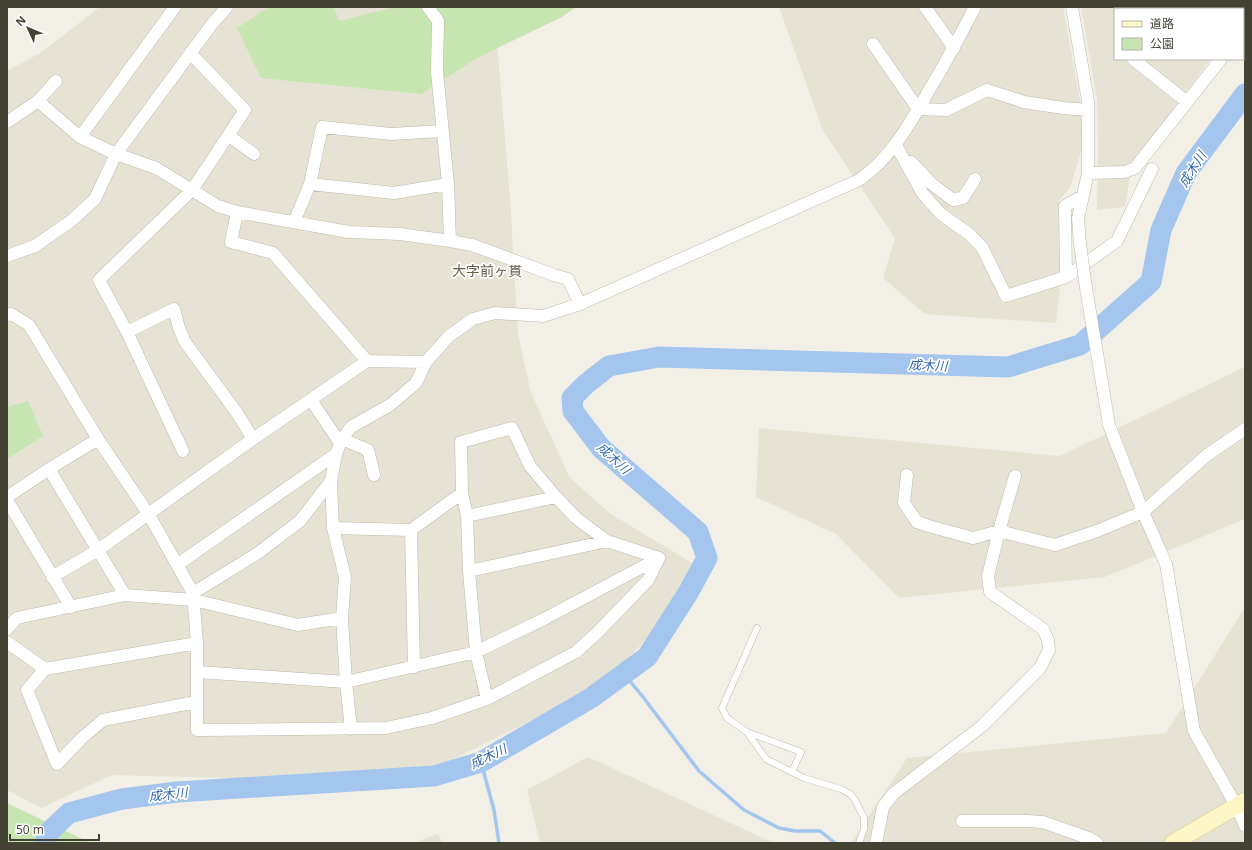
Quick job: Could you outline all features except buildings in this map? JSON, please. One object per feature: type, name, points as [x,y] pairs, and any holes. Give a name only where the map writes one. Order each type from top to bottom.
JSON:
[{"type":"main road","points":[[1173,843],[1241,804]]},
{"type":"street","points":[[80,137],[176,7]]},
{"type":"street","points":[[7,256],[35,246],[71,221],[95,199],[116,154],[212,24],[228,7]]},
{"type":"street","points":[[428,7],[438,21],[437,72],[448,184],[450,241]]},
{"type":"street","points":[[925,7],[954,48]]},
{"type":"street","points":[[177,565],[339,445],[351,427],[390,405],[416,383],[426,362],[449,336],[473,319],[495,313],[543,316],[580,304],[865,176],[896,145],[954,48],[975,7]]},
{"type":"street","points":[[1072,7],[1087,93],[1088,110],[1088,173],[1078,218],[1080,244],[1109,425],[1143,512],[1166,564],[1194,731],[1241,804],[1245,826]]},
{"type":"street","points":[[874,44],[918,110]]},
{"type":"street","points":[[183,451],[127,332],[99,280],[192,190],[245,110],[190,53]]},
{"type":"street","points":[[1134,60],[1187,102]]},
{"type":"street","points":[[1088,173],[1125,172],[1135,168],[1220,60]]},
{"type":"street","points":[[7,122],[38,101],[56,81]]},
{"type":"street","points":[[918,110],[946,110],[987,90],[1024,102],[1088,110]]},
{"type":"street","points":[[38,101],[80,137],[116,154],[156,168],[218,206],[237,212],[349,232],[400,234],[472,245],[568,279],[580,304]]},
{"type":"street","points":[[294,222],[310,184],[322,127],[391,134],[442,131]]},
{"type":"street","points":[[229,136],[254,154]]},
{"type":"street","points":[[896,145],[932,184],[953,200],[963,198],[975,179]]},
{"type":"street","points":[[896,145],[923,194],[941,214],[969,234],[982,247],[1006,296],[1066,277],[1117,241],[1152,169]]},
{"type":"street","points":[[310,184],[394,193],[448,184]]},
{"type":"street","points":[[1066,277],[1065,206],[1083,196]]},
{"type":"street","points":[[237,212],[231,242],[273,253],[367,361]]},
{"type":"street","points":[[127,332],[174,309],[179,328],[185,342],[237,414],[253,439]]},
{"type":"street","points":[[7,315],[11,314],[29,325],[98,439],[149,514],[194,597],[198,672],[196,702],[197,730],[386,728],[432,718],[487,699],[576,652],[598,632],[648,580],[659,558]]},
{"type":"street","points":[[52,577],[98,550],[253,439],[367,361],[426,362]]},
{"type":"street","points":[[311,400],[339,445],[331,481],[333,528],[346,578],[342,618],[351,729]]},
{"type":"street","points":[[487,699],[476,652],[469,571],[467,516],[462,493],[461,442],[512,428],[530,466],[576,518],[607,541],[659,558]]},
{"type":"street","points":[[908,475],[904,503],[917,522],[973,538],[999,531],[1055,545],[1097,531],[1143,512],[1208,455],[1245,429]]},
{"type":"street","points":[[71,607],[7,499],[50,469],[98,439]]},
{"type":"street","points":[[339,445],[368,450],[374,475]]},
{"type":"street","points":[[50,469],[125,595]]},
{"type":"street","points":[[876,843],[883,807],[893,794],[982,726],[1040,668],[1049,650],[1048,640],[1043,629],[990,592],[988,576],[1015,476]]},
{"type":"street","points":[[194,597],[258,553],[300,521],[331,481]]},
{"type":"street","points":[[333,528],[411,530],[462,493]]},
{"type":"street","points":[[467,516],[556,497]]},
{"type":"street","points":[[411,530],[414,667]]},
{"type":"street","points":[[469,571],[607,541]]},
{"type":"street","points":[[198,672],[346,682],[476,652],[544,620],[659,558]]},
{"type":"street","points":[[7,629],[17,618],[125,595],[194,597],[298,625],[342,618]]},
{"type":"street","points":[[7,642],[45,669]]},
{"type":"street","points":[[196,702],[103,720],[82,738],[57,764],[28,690],[45,669],[197,643]]},
{"type":"street","points":[[962,821],[1043,822],[1096,843]]},
{"type":"lane","points":[[758,628],[722,708],[727,718],[747,732],[801,752],[792,772]]},
{"type":"lane","points":[[747,732],[766,759],[804,778],[841,789],[850,794],[855,800],[864,818],[864,829],[860,843]]},
{"type":"shaded area","points":[[100,7],[494,7],[510,198],[518,334],[531,393],[570,478],[611,514],[710,574],[601,686],[405,783],[112,775],[41,808],[7,790],[7,71],[40,53]]},
{"type":"shaded area","points":[[779,7],[1063,7],[1081,105],[1082,148],[1071,186],[1059,201],[1061,278],[1056,323],[925,314],[883,278],[895,238],[823,131]]},
{"type":"shaded area","points":[[1081,7],[1245,7],[1244,15],[1244,8],[1114,8],[1114,60],[1210,60],[1132,164],[1125,207],[1097,210],[1097,99]]},
{"type":"shaded area","points":[[1245,367],[1245,519],[1105,577],[899,598],[836,534],[756,497],[759,428],[1060,456]]},
{"type":"shaded area","points":[[1245,607],[1245,843],[851,843],[907,758],[1166,733]]},
{"type":"shaded area","points":[[588,757],[774,843],[540,843],[527,790]]},
{"type":"shaded area","points":[[438,833],[442,843],[416,843]]},
{"type":"green space","points":[[269,7],[334,7],[339,21],[395,7],[576,7],[562,17],[477,58],[421,94],[261,78],[237,28]]},
{"type":"green space","points":[[28,401],[43,436],[7,459],[7,407]]},
{"type":"green space","points":[[7,803],[91,843],[7,843]]},
{"type":"waterway","name":"成木川","points":[[45,843],[50,831],[69,813],[122,799],[177,792],[434,776],[481,762],[591,698],[647,657],[688,593],[707,558],[698,532],[601,448],[573,411],[572,398],[586,384],[609,366],[659,357],[1008,367],[1080,345],[1151,282],[1161,230],[1186,173],[1245,94]]},
{"type":"waterway","points":[[624,674],[699,771],[744,810],[779,828],[795,831],[820,831],[835,843]]},
{"type":"waterway","points":[[481,762],[494,810],[499,843]]},
{"type":"district","name":"大字前ヶ貫","points":[[487,270]]}]
